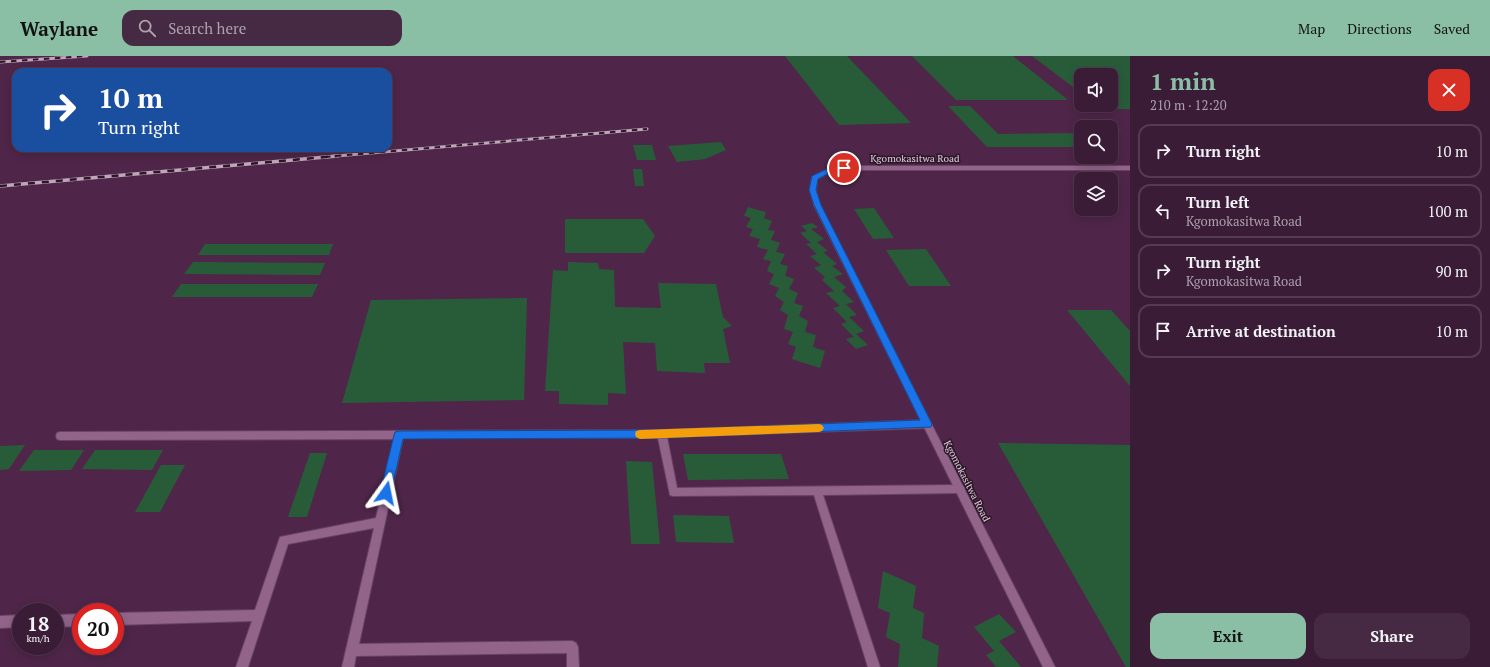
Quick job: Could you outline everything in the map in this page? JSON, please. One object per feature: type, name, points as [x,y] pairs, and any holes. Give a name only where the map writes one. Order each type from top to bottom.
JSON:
[{"type":"street","name":"Kgomokasitwa Road","points":[[1049,667],[817,205],[813,190],[814,178],[828,171],[844,168],[1130,168]]},
{"type":"street","points":[[60,436],[662,434],[927,424]]},
{"type":"street","points":[[662,434],[673,492],[960,489]]},
{"type":"street","points":[[348,667],[399,435]]},
{"type":"street","points":[[817,490],[874,667]]},
{"type":"street","points":[[242,667],[284,540],[380,522]]},
{"type":"street","points":[[124,619],[259,615]]},
{"type":"street","points":[[0,622],[12,621]]},
{"type":"street","points":[[351,650],[572,647],[573,667]]},
{"type":"building","points":[[785,56],[847,56],[911,123],[839,125]]},
{"type":"building","points":[[912,56],[1013,56],[1068,100],[956,100]]},
{"type":"building","points":[[1032,56],[1130,56],[1130,109],[1118,109],[1118,68],[1074,68],[1074,88]]},
{"type":"building","points":[[948,106],[970,106],[998,134],[1074,133],[1074,147],[987,147]]},
{"type":"building","points":[[721,142],[726,150],[705,159],[677,162],[668,146]]},
{"type":"building","points":[[633,145],[652,145],[656,160],[637,160]]},
{"type":"building","points":[[633,169],[642,169],[644,186],[635,186]]},
{"type":"building","points":[[748,207],[766,212],[764,218],[772,221],[768,230],[775,231],[771,240],[780,243],[776,252],[785,254],[780,264],[788,266],[785,276],[794,279],[789,289],[798,293],[794,303],[803,306],[799,316],[808,321],[805,332],[816,335],[813,347],[825,351],[820,368],[792,359],[796,347],[788,344],[793,332],[784,329],[788,315],[780,310],[784,302],[775,296],[779,288],[769,284],[774,274],[767,271],[771,261],[763,259],[768,250],[757,247],[760,239],[749,236],[753,229],[746,227],[751,218],[744,216]]},
{"type":"building","points":[[874,208],[894,238],[873,239],[854,209]]},
{"type":"building","points":[[565,219],[643,219],[655,236],[644,253],[565,253]]},
{"type":"building","points":[[812,223],[818,227],[811,229],[824,239],[817,242],[828,251],[823,252],[837,264],[832,266],[843,274],[834,277],[846,287],[842,291],[854,302],[846,304],[857,315],[849,317],[864,331],[856,334],[868,345],[856,349],[846,339],[854,337],[841,324],[847,322],[833,308],[840,306],[826,293],[834,291],[822,280],[825,277],[814,268],[821,265],[810,256],[817,254],[806,244],[811,243],[800,233],[807,231],[801,226]]},
{"type":"building","points":[[205,244],[333,244],[329,255],[198,255]]},
{"type":"building","points":[[926,249],[951,286],[909,286],[886,250]]},
{"type":"building","points":[[193,262],[325,263],[320,275],[184,274]]},
{"type":"building","points":[[568,262],[598,263],[599,269],[614,270],[615,307],[661,308],[658,283],[716,284],[723,317],[732,326],[723,329],[730,363],[704,363],[705,373],[657,371],[655,343],[623,342],[626,394],[608,393],[608,405],[559,404],[559,391],[545,391],[553,270],[568,271]]},
{"type":"building","points":[[181,284],[318,284],[312,297],[172,297]]},
{"type":"building","points":[[527,298],[524,400],[342,403],[371,300]]},
{"type":"building","points":[[1067,310],[1111,310],[1130,331],[1130,386]]},
{"type":"building","points":[[998,443],[1130,445],[1130,667],[1126,667]]},
{"type":"building","points":[[25,445],[9,469],[0,470],[0,446]]},
{"type":"building","points":[[34,450],[84,450],[71,470],[19,471]]},
{"type":"building","points":[[95,450],[163,450],[152,470],[82,469]]},
{"type":"building","points":[[310,453],[327,453],[307,517],[288,517]]},
{"type":"building","points":[[683,454],[781,454],[789,479],[688,480]]},
{"type":"building","points":[[626,461],[652,462],[660,544],[631,544]]},
{"type":"building","points":[[161,465],[185,465],[160,512],[135,512]]},
{"type":"building","points":[[673,515],[729,516],[734,543],[676,542]]},
{"type":"building","points":[[883,571],[916,586],[913,608],[924,613],[922,638],[939,646],[937,667],[898,667],[900,644],[886,637],[890,613],[878,608]]},
{"type":"building","points":[[999,614],[1016,632],[999,641],[1021,667],[996,667],[986,655],[994,651],[974,627]]},
{"type":"railway","points":[[0,62],[87,56]]},
{"type":"railway","points":[[392,151],[647,129]]},
{"type":"railway","points":[[325,157],[382,152]]},
{"type":"railway","points":[[0,186],[337,156]]},
{"type":"slow traffic","points":[[640,434],[819,428]]},
{"type":"route","points":[[386,493],[399,435],[662,434],[927,424],[817,205],[813,190],[814,178],[828,171],[844,168]]}]
